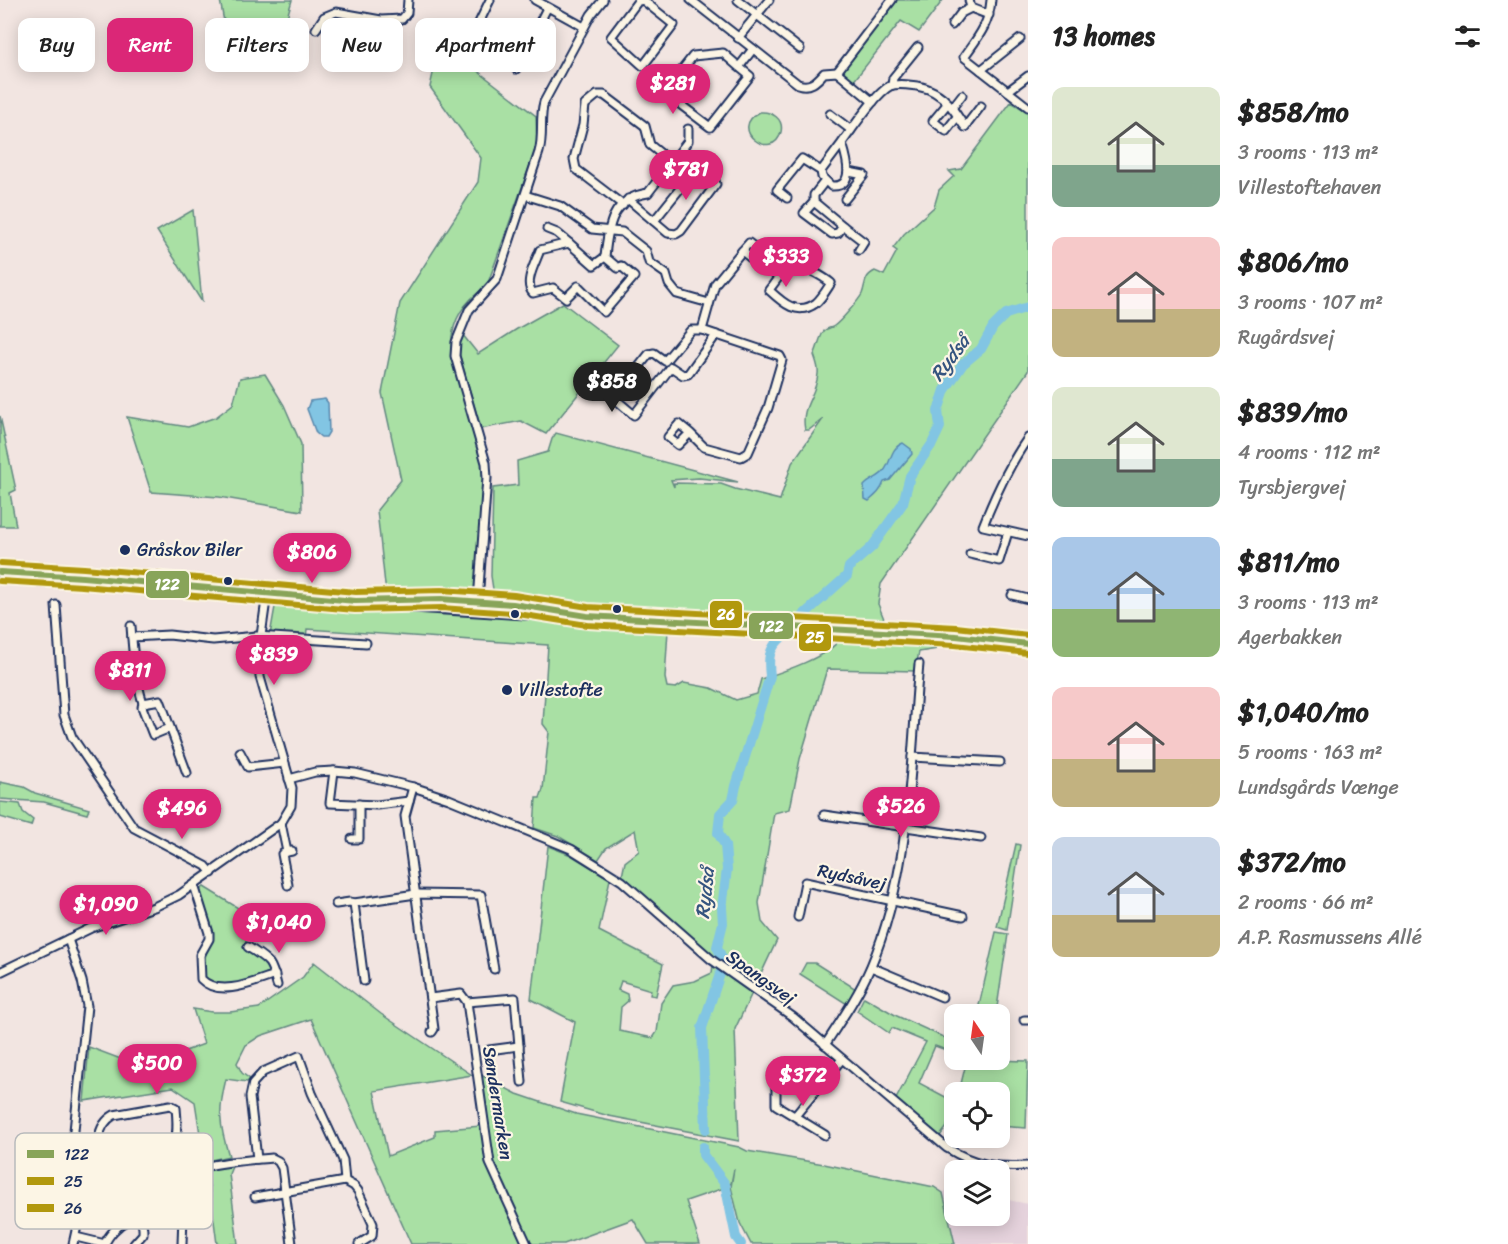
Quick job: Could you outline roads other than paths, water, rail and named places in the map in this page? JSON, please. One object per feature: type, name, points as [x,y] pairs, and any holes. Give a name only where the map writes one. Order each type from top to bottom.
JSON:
[{"type":"main road","points":[[0,572],[83,577],[432,608],[454,605],[532,606],[587,616],[956,636],[1028,644]]},
{"type":"main road","points":[[356,601],[441,599],[481,606]]},
{"type":"street","points":[[316,29],[324,17],[336,12],[381,20],[402,19],[407,13],[408,0]]},
{"type":"street","points":[[481,18],[490,0]]},
{"type":"street","points":[[535,0],[584,27]]},
{"type":"street","points":[[481,606],[486,463],[455,356],[456,342],[469,310],[497,279],[542,140],[541,115],[544,102],[584,27],[603,0]]},
{"type":"street","points":[[644,0],[674,25],[643,66],[611,37],[638,1],[644,0]]},
{"type":"street","points":[[691,0],[802,85],[807,86],[815,82],[824,73],[837,72],[873,102]]},
{"type":"street","points":[[738,0],[800,49]]},
{"type":"street","points":[[738,38],[769,0]]},
{"type":"street","points":[[837,72],[892,0]]},
{"type":"street","points":[[991,0],[986,26],[964,57],[1028,107]]},
{"type":"street","points":[[952,25],[970,4],[989,15]]},
{"type":"street","points":[[543,18],[548,8]]},
{"type":"street","points":[[981,70],[1020,39]]},
{"type":"street","points":[[892,85],[893,78],[918,47]]},
{"type":"street","points":[[739,67],[753,49]]},
{"type":"street","points":[[723,53],[739,67],[750,76],[710,127],[681,105],[678,75],[693,56],[723,53]]},
{"type":"street","points":[[1008,92],[1028,76]]},
{"type":"street","points":[[820,171],[873,102],[892,85],[920,87],[938,94],[965,127],[981,106]]},
{"type":"street","points":[[671,162],[650,145],[645,126],[604,95],[593,97],[585,105],[583,125],[574,159],[576,169],[654,220],[668,233],[676,234],[681,231],[716,184],[713,175],[682,149]]},
{"type":"street","points":[[957,117],[946,131],[933,121],[962,95]]},
{"type":"street","points":[[830,114],[851,130]]},
{"type":"street","points":[[547,230],[557,233],[594,265],[605,257],[609,222],[632,196],[648,193],[688,141],[688,129]]},
{"type":"street","points":[[787,198],[777,190],[802,159],[820,171],[825,181],[831,186],[841,184],[849,172],[842,143]]},
{"type":"street","points":[[654,220],[694,171],[702,165]]},
{"type":"street","points":[[845,199],[864,175],[849,172]]},
{"type":"street","points":[[825,181],[814,195],[814,202],[804,213],[832,234],[838,233],[843,226]]},
{"type":"street","points":[[525,195],[560,206],[592,230],[622,232],[646,251],[649,262],[666,274],[669,284],[677,294],[709,303]]},
{"type":"street","points":[[814,202],[864,242],[859,249]]},
{"type":"street","points":[[569,243],[540,250],[528,283],[533,293],[553,288],[566,298],[578,286],[604,312],[634,277],[605,257]]},
{"type":"street","points":[[702,330],[715,284],[741,251],[749,243],[764,255],[764,261]]},
{"type":"street","points":[[741,251],[757,263],[764,261]]},
{"type":"street","points":[[764,261],[785,276],[798,263],[812,272],[819,273],[831,283],[816,303],[801,308],[786,306],[769,290],[781,274]]},
{"type":"street","points":[[690,433],[704,447],[741,457],[745,455],[753,444],[768,408],[782,363],[780,357],[702,330],[692,330],[665,361],[654,353],[649,354],[614,398],[634,415],[671,367],[683,375],[688,374],[716,335]]},
{"type":"street","points":[[1028,438],[1005,476],[983,526],[1028,536]]},
{"type":"street","points":[[970,554],[999,561],[1008,532]]},
{"type":"street","points":[[0,972],[91,928],[165,902],[212,873],[281,823],[291,806],[292,797],[285,763],[261,687],[259,664],[267,593]]},
{"type":"street","points":[[1012,595],[1028,599]]},
{"type":"street","points":[[56,605],[64,715],[72,737],[134,828],[206,866],[212,873]]},
{"type":"street","points":[[131,627],[136,680],[144,704],[142,707],[153,735],[170,728]]},
{"type":"street","points":[[132,638],[169,636],[213,640],[261,637],[366,643]]},
{"type":"street","name":"Rydsåvej","points":[[825,1045],[853,1004],[871,967],[884,933],[892,901],[901,861],[905,826],[919,664]]},
{"type":"street","points":[[144,704],[160,700],[187,773]]},
{"type":"street","points":[[240,752],[248,767],[285,763]]},
{"type":"street","points":[[912,757],[995,764],[1000,762]]},
{"type":"street","points":[[334,771],[330,803],[409,801]]},
{"type":"street","name":"Spangsvej","points":[[289,778],[315,772],[355,773],[413,787],[449,799],[556,841],[622,881],[726,972],[793,1017],[948,1149],[964,1158],[987,1166],[1004,1168],[1028,1166]]},
{"type":"street","points":[[413,787],[405,816],[434,1029],[432,1032]]},
{"type":"street","points":[[352,839],[359,839],[359,804]]},
{"type":"street","points":[[824,815],[981,838]]},
{"type":"street","points":[[281,823],[289,851],[282,854],[288,885]]},
{"type":"street","name":"Rydsåvej","points":[[798,917],[805,882],[963,916]]},
{"type":"street","points":[[194,885],[209,933],[209,939],[200,955],[201,979],[211,986],[241,986],[275,975]]},
{"type":"street","points":[[336,904],[416,894],[481,895],[494,969]]},
{"type":"street","points":[[354,903],[364,981]]},
{"type":"street","points":[[68,939],[82,981],[87,1006],[74,1133]]},
{"type":"street","points":[[248,947],[269,961],[277,985]]},
{"type":"street","points":[[871,967],[942,997]]},
{"type":"street","points":[[430,998],[461,994],[467,1002],[515,998],[522,1082]]},
{"type":"street","name":"Søndermarken","points":[[467,1002],[490,1163],[527,1244]]},
{"type":"street","points":[[489,1050],[519,1046]]},
{"type":"street","points":[[257,1159],[250,1097],[253,1083],[263,1072],[299,1056],[312,1093],[343,1160],[345,1181]]},
{"type":"street","points":[[795,1116],[842,1059]]},
{"type":"street","points":[[776,1082],[776,1105],[825,1135]]},
{"type":"street","points":[[100,1133],[102,1126],[114,1115],[170,1105],[176,1108],[178,1133]]},
{"type":"street","points":[[213,1165],[272,1158],[278,1161],[282,1168],[292,1244]]},
{"type":"street","points":[[255,1197],[345,1181],[358,1191],[373,1224],[372,1236],[359,1244]]},
{"type":"street","points":[[75,1240],[105,1244],[115,1229]]},
{"type":"street","points":[[134,1244],[141,1238],[143,1229]]},
{"type":"street","points":[[182,1244],[183,1229]]},
{"type":"water","points":[[325,399],[328,403],[329,432],[326,437],[321,437],[316,433],[307,409],[310,401]]},
{"type":"water","points":[[903,443],[911,449],[912,454],[890,480],[884,482],[876,495],[869,501],[865,499],[864,486],[882,473],[893,451]]},
{"type":"waterway","name":"Rydså","points":[[800,618],[847,576],[849,567],[872,547],[903,503],[910,476],[932,444],[940,427],[938,411],[945,390],[963,364],[981,349],[993,327],[1006,314],[1028,307]]},
{"type":"waterway","name":"Rydså","points":[[706,1129],[702,1028],[724,962],[717,947],[723,923],[722,908],[727,869],[725,845],[718,833],[720,814],[733,800],[770,676],[770,655],[782,637]]},
{"type":"waterway","name":"Rydså","points":[[703,1147],[703,1155],[725,1184],[736,1237],[741,1244]]},
{"type":"place","name":"Gråskov Biler","points":[[125,550]]},
{"type":"place","name":"Villestofte","points":[[507,690]]}]
